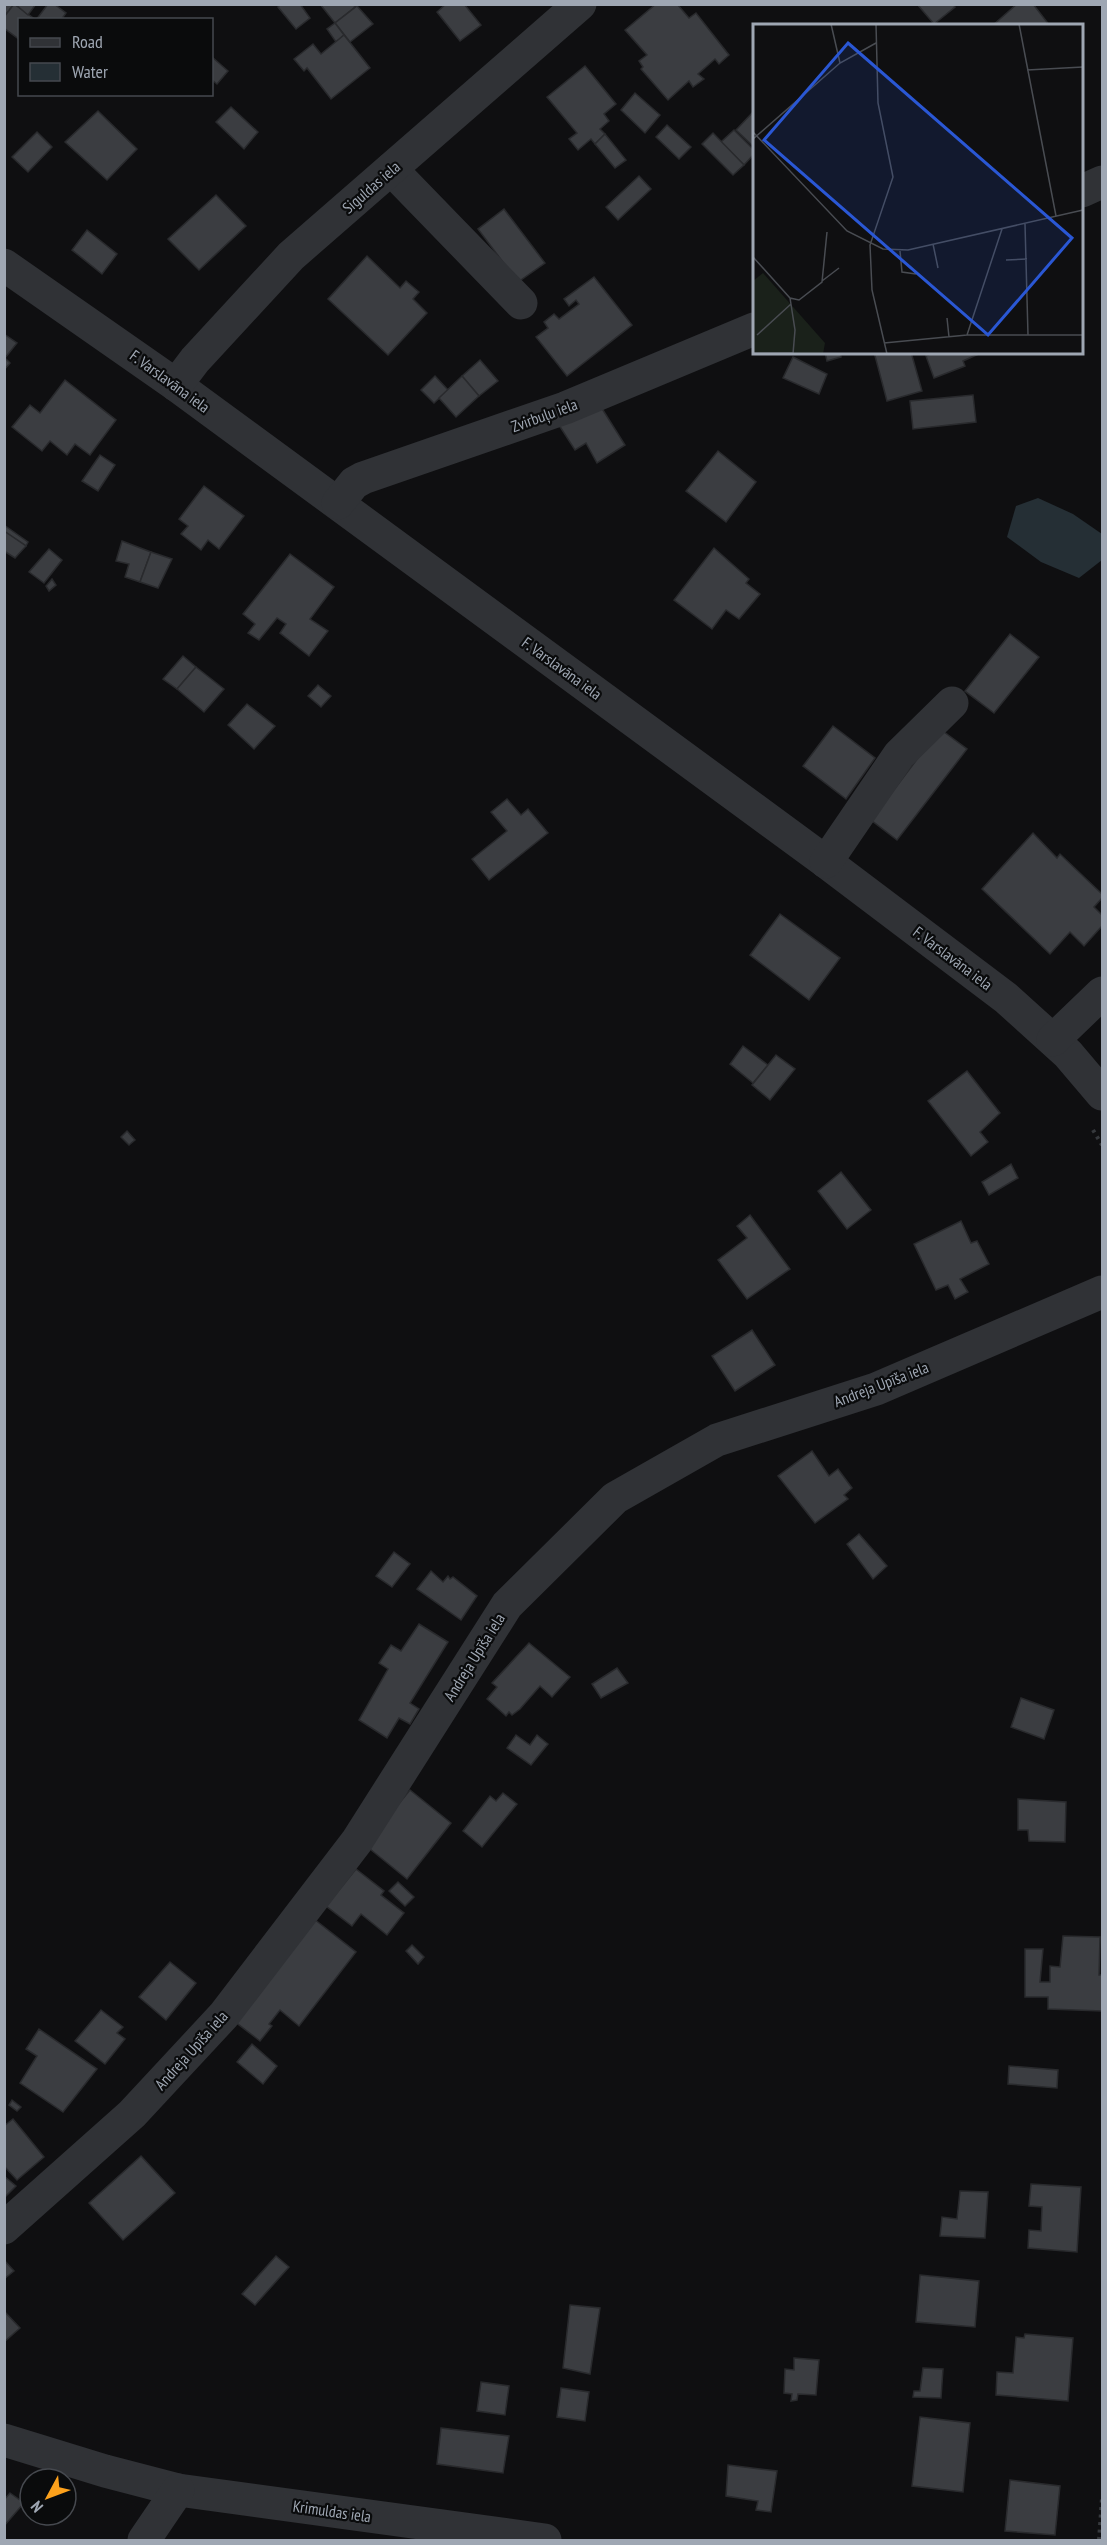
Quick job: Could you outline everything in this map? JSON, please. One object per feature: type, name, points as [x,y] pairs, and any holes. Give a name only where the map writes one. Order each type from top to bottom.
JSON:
[{"type":"street","name":"Siguldas iela","points":[[176,385],[195,360],[291,256],[580,4]]},
{"type":"street","points":[[392,169],[521,303]]},
{"type":"street","points":[[1083,191],[1102,182]]},
{"type":"street","name":"F. Varslavāna iela","points":[[4,265],[176,385],[826,862],[1006,998],[1053,1040],[1102,1094]]},
{"type":"street","name":"Zvirbuļu iela","points":[[338,503],[354,483],[363,478],[565,408],[753,329]]},
{"type":"street","points":[[826,862],[899,755],[952,703]]},
{"type":"street","points":[[1053,1040],[1102,993]]},
{"type":"street","name":"Andreja Upīša iela","points":[[4,2228],[132,2114],[224,2015],[357,1841],[507,1605],[615,1497],[717,1440],[876,1389],[1102,1292]]},
{"type":"street","name":"Krimuldas iela","points":[[4,2440],[105,2471],[178,2490],[545,2541]]},
{"type":"street","points":[[144,2541],[178,2490]]},
{"type":"path","points":[[1099,2541],[1102,2498]]},
{"type":"water","points":[[1038,498],[1073,514],[1102,534],[1102,560],[1079,578],[1041,562],[1007,537],[1016,506]]},
{"type":"building","points":[[4,4],[14,4],[4,17]]},
{"type":"building","points":[[14,4],[33,18],[18,18],[18,38],[4,28],[4,17]]},
{"type":"building","points":[[15,4],[36,4],[28,15]]},
{"type":"building","points":[[48,4],[54,4],[66,13],[62,18],[38,18]]},
{"type":"building","points":[[281,4],[300,4],[310,18],[296,29],[278,7]]},
{"type":"building","points":[[320,4],[353,4],[355,7],[335,23]]},
{"type":"building","points":[[446,4],[464,4],[481,25],[460,41],[437,12]]},
{"type":"building","points":[[656,4],[677,4],[689,18],[696,13],[729,55],[719,64],[715,59],[698,74],[704,79],[693,87],[689,81],[668,100],[641,69],[643,67],[639,61],[647,55],[625,30]]},
{"type":"building","points":[[917,4],[953,4],[955,7],[934,24]]},
{"type":"building","points":[[1017,4],[1033,4],[1048,24],[994,24]]},
{"type":"building","points":[[357,6],[373,24],[350,42],[335,23]]},
{"type":"building","points":[[335,23],[344,35],[336,42],[327,29]]},
{"type":"building","points":[[344,35],[370,68],[331,99],[307,68],[304,71],[294,59],[313,44],[321,54]]},
{"type":"building","points":[[213,58],[228,71],[217,84],[213,81]]},
{"type":"building","points":[[585,66],[616,104],[604,114],[609,121],[600,129],[605,134],[595,144],[591,139],[578,150],[569,139],[577,133],[547,97]]},
{"type":"building","points":[[635,93],[660,115],[645,133],[621,110]]},
{"type":"building","points":[[231,107],[258,132],[244,149],[216,122]]},
{"type":"building","points":[[98,111],[137,149],[107,180],[65,142]]},
{"type":"building","points":[[753,112],[753,146],[736,130]]},
{"type":"building","points":[[667,125],[691,147],[679,159],[656,137]]},
{"type":"building","points":[[734,130],[753,149],[753,155],[744,165],[721,142]]},
{"type":"building","points":[[37,132],[52,147],[28,172],[12,157]]},
{"type":"building","points":[[713,133],[744,165],[733,175],[702,144]]},
{"type":"building","points":[[605,134],[626,160],[615,168],[595,144]]},
{"type":"building","points":[[639,176],[651,189],[618,220],[606,207]]},
{"type":"building","points":[[216,195],[246,226],[199,270],[168,239]]},
{"type":"building","points":[[504,209],[545,263],[518,282],[478,229]]},
{"type":"building","points":[[87,230],[117,254],[102,274],[72,250]]},
{"type":"building","points":[[367,256],[400,288],[406,281],[419,292],[413,299],[427,313],[388,355],[328,299]]},
{"type":"building","points":[[594,277],[632,325],[567,376],[536,337],[548,328],[544,322],[554,314],[559,319],[579,304],[576,300],[569,306],[564,299]]},
{"type":"building","points":[[4,334],[17,343],[5,358],[10,363],[4,370]]},
{"type":"building","points":[[825,354],[840,354],[841,357],[827,361]]},
{"type":"building","points":[[875,354],[912,354],[922,391],[887,401]]},
{"type":"building","points":[[930,354],[979,354],[963,361],[965,366],[934,378],[926,356]]},
{"type":"building","points":[[793,357],[827,374],[819,394],[783,378]]},
{"type":"building","points":[[480,360],[498,381],[479,396],[462,376]]},
{"type":"building","points":[[435,376],[448,390],[434,403],[421,390]]},
{"type":"building","points":[[462,376],[479,396],[456,417],[439,398]]},
{"type":"building","points":[[65,380],[116,420],[90,455],[75,444],[67,455],[50,441],[42,451],[12,427],[30,405],[40,413]]},
{"type":"building","points":[[973,395],[976,422],[913,429],[910,401]]},
{"type":"building","points":[[596,399],[625,445],[597,463],[586,443],[575,450],[557,422]]},
{"type":"building","points":[[718,451],[756,482],[726,522],[686,491]]},
{"type":"building","points":[[100,455],[115,465],[98,491],[82,481]]},
{"type":"building","points":[[204,486],[244,516],[219,549],[208,540],[201,550],[181,534],[188,526],[179,519]]},
{"type":"building","points":[[4,525],[28,542],[26,546],[4,531]]},
{"type":"building","points":[[4,531],[26,546],[15,558],[4,551]]},
{"type":"building","points":[[122,541],[151,552],[140,582],[125,577],[129,564],[116,561]]},
{"type":"building","points":[[714,548],[749,579],[746,583],[760,594],[739,619],[726,610],[712,629],[674,600]]},
{"type":"building","points":[[49,549],[62,560],[44,583],[29,572]]},
{"type":"building","points":[[151,552],[172,559],[158,588],[140,582]]},
{"type":"building","points":[[290,554],[334,587],[310,619],[328,631],[309,656],[280,633],[286,624],[277,618],[259,640],[248,633],[255,624],[243,614]]},
{"type":"building","points":[[52,579],[56,585],[49,591],[46,586]]},
{"type":"building","points":[[1010,634],[1039,657],[994,713],[965,691]]},
{"type":"building","points":[[183,656],[196,667],[177,689],[163,679]]},
{"type":"building","points":[[196,667],[224,689],[204,712],[177,689]]},
{"type":"building","points":[[318,685],[331,696],[321,707],[308,696]]},
{"type":"building","points":[[247,704],[275,726],[254,749],[228,725]]},
{"type":"building","points":[[833,726],[875,758],[846,799],[803,766]]},
{"type":"building","points":[[940,729],[967,749],[897,840],[871,820]]},
{"type":"building","points":[[507,799],[521,815],[528,809],[548,833],[489,880],[472,859],[507,831],[491,812]]},
{"type":"building","points":[[1033,833],[1057,858],[1060,854],[1102,894],[1102,898],[1094,907],[1102,915],[1102,926],[1084,946],[1070,932],[1050,954],[982,889]]},
{"type":"building","points":[[780,914],[840,958],[809,1000],[750,955]]},
{"type":"building","points":[[743,1046],[768,1065],[753,1083],[730,1064]]},
{"type":"building","points":[[776,1055],[795,1069],[770,1100],[752,1085]]},
{"type":"building","points":[[967,1071],[1000,1113],[980,1132],[988,1142],[971,1156],[928,1101]]},
{"type":"building","points":[[127,1131],[135,1140],[129,1145],[121,1137]]},
{"type":"building","points":[[1011,1164],[1018,1178],[989,1195],[982,1182]]},
{"type":"building","points":[[841,1172],[871,1210],[847,1229],[818,1191]]},
{"type":"building","points":[[750,1215],[790,1269],[747,1299],[718,1260],[747,1238],[737,1226]]},
{"type":"building","points":[[961,1221],[971,1243],[977,1241],[989,1264],[960,1279],[968,1292],[955,1299],[948,1285],[936,1290],[914,1244]]},
{"type":"building","points":[[752,1330],[775,1365],[735,1391],[712,1356]]},
{"type":"building","points":[[812,1451],[829,1476],[838,1469],[852,1488],[844,1495],[848,1499],[815,1523],[778,1476]]},
{"type":"building","points":[[859,1534],[887,1566],[873,1579],[847,1544]]},
{"type":"building","points":[[394,1552],[410,1564],[392,1587],[376,1576]]},
{"type":"building","points":[[431,1571],[443,1582],[448,1576],[450,1579],[453,1577],[477,1596],[461,1620],[417,1589]]},
{"type":"building","points":[[419,1624],[448,1642],[410,1703],[419,1709],[410,1724],[399,1718],[387,1738],[359,1720],[388,1669],[379,1663],[391,1645],[401,1651]]},
{"type":"building","points":[[529,1643],[570,1677],[552,1697],[540,1686],[520,1709],[512,1715],[509,1712],[506,1716],[487,1699],[497,1687],[492,1683]]},
{"type":"building","points":[[617,1668],[628,1683],[601,1698],[592,1684]]},
{"type":"building","points":[[1021,1698],[1054,1710],[1044,1739],[1011,1727]]},
{"type":"building","points":[[516,1735],[530,1745],[537,1735],[548,1744],[531,1765],[507,1748]]},
{"type":"building","points":[[410,1790],[451,1823],[407,1879],[365,1845]]},
{"type":"building","points":[[503,1793],[517,1804],[482,1847],[463,1831],[490,1796],[496,1801]]},
{"type":"building","points":[[1018,1799],[1066,1802],[1065,1842],[1029,1841],[1028,1830],[1018,1830]]},
{"type":"building","points":[[356,1869],[384,1891],[381,1895],[404,1913],[387,1935],[361,1914],[352,1926],[326,1906]]},
{"type":"building","points":[[398,1882],[414,1897],[405,1906],[389,1891]]},
{"type":"building","points":[[314,1919],[356,1952],[299,2026],[280,2010],[269,2024],[272,2026],[260,2041],[234,2021]]},
{"type":"building","points":[[1063,1936],[1100,1937],[1099,1975],[1102,1975],[1102,2011],[1048,2009],[1048,1997],[1025,1997],[1025,1949],[1043,1949],[1040,1982],[1050,1982],[1050,1966],[1060,1967]]},
{"type":"building","points":[[412,1945],[424,1957],[418,1964],[406,1951]]},
{"type":"building","points":[[170,1962],[196,1983],[166,2020],[139,1997]]},
{"type":"building","points":[[101,2010],[123,2027],[117,2033],[125,2039],[105,2064],[75,2041]]},
{"type":"building","points":[[39,2029],[97,2069],[63,2112],[20,2083],[37,2056],[26,2049]]},
{"type":"building","points":[[252,2044],[277,2066],[263,2084],[237,2062]]},
{"type":"building","points":[[1009,2066],[1058,2070],[1057,2088],[1008,2084]]},
{"type":"building","points":[[12,2100],[21,2107],[17,2111],[9,2105]]},
{"type":"building","points":[[13,2119],[44,2157],[17,2180],[4,2166],[4,2126]]},
{"type":"building","points":[[141,2156],[175,2193],[123,2240],[89,2203]]},
{"type":"building","points":[[4,2176],[16,2186],[4,2198]]},
{"type":"building","points":[[1031,2184],[1081,2187],[1077,2252],[1028,2248],[1029,2230],[1041,2231],[1042,2207],[1029,2206]]},
{"type":"building","points":[[960,2191],[988,2192],[985,2238],[940,2236],[942,2217],[957,2219]]},
{"type":"building","points":[[276,2256],[289,2267],[255,2305],[242,2294]]},
{"type":"building","points":[[4,2260],[14,2271],[4,2279]]},
{"type":"building","points":[[920,2275],[979,2281],[975,2327],[916,2322]]},
{"type":"building","points":[[570,2305],[600,2308],[590,2374],[563,2368]]},
{"type":"building","points":[[4,2311],[20,2328],[4,2342]]},
{"type":"building","points":[[1025,2334],[1073,2338],[1068,2401],[996,2395],[997,2372],[1013,2373],[1016,2337],[1024,2338]]},
{"type":"building","points":[[794,2358],[819,2360],[816,2395],[798,2394],[797,2400],[791,2401],[792,2394],[784,2393],[785,2369],[794,2370]]},
{"type":"building","points":[[923,2368],[943,2369],[941,2398],[913,2397],[914,2391],[920,2391]]},
{"type":"building","points":[[481,2382],[509,2386],[505,2415],[477,2411]]},
{"type":"building","points":[[561,2388],[589,2392],[585,2421],[557,2417]]},
{"type":"building","points":[[920,2417],[970,2423],[963,2492],[912,2486]]},
{"type":"building","points":[[441,2428],[509,2436],[503,2473],[437,2464]]},
{"type":"building","points":[[728,2465],[777,2471],[771,2512],[756,2510],[758,2501],[726,2496]]},
{"type":"building","points":[[1010,2480],[1060,2486],[1055,2535],[1005,2531]]},
{"type":"building","points":[[10,2493],[18,2499],[18,2510],[4,2526],[4,2500]]}]
